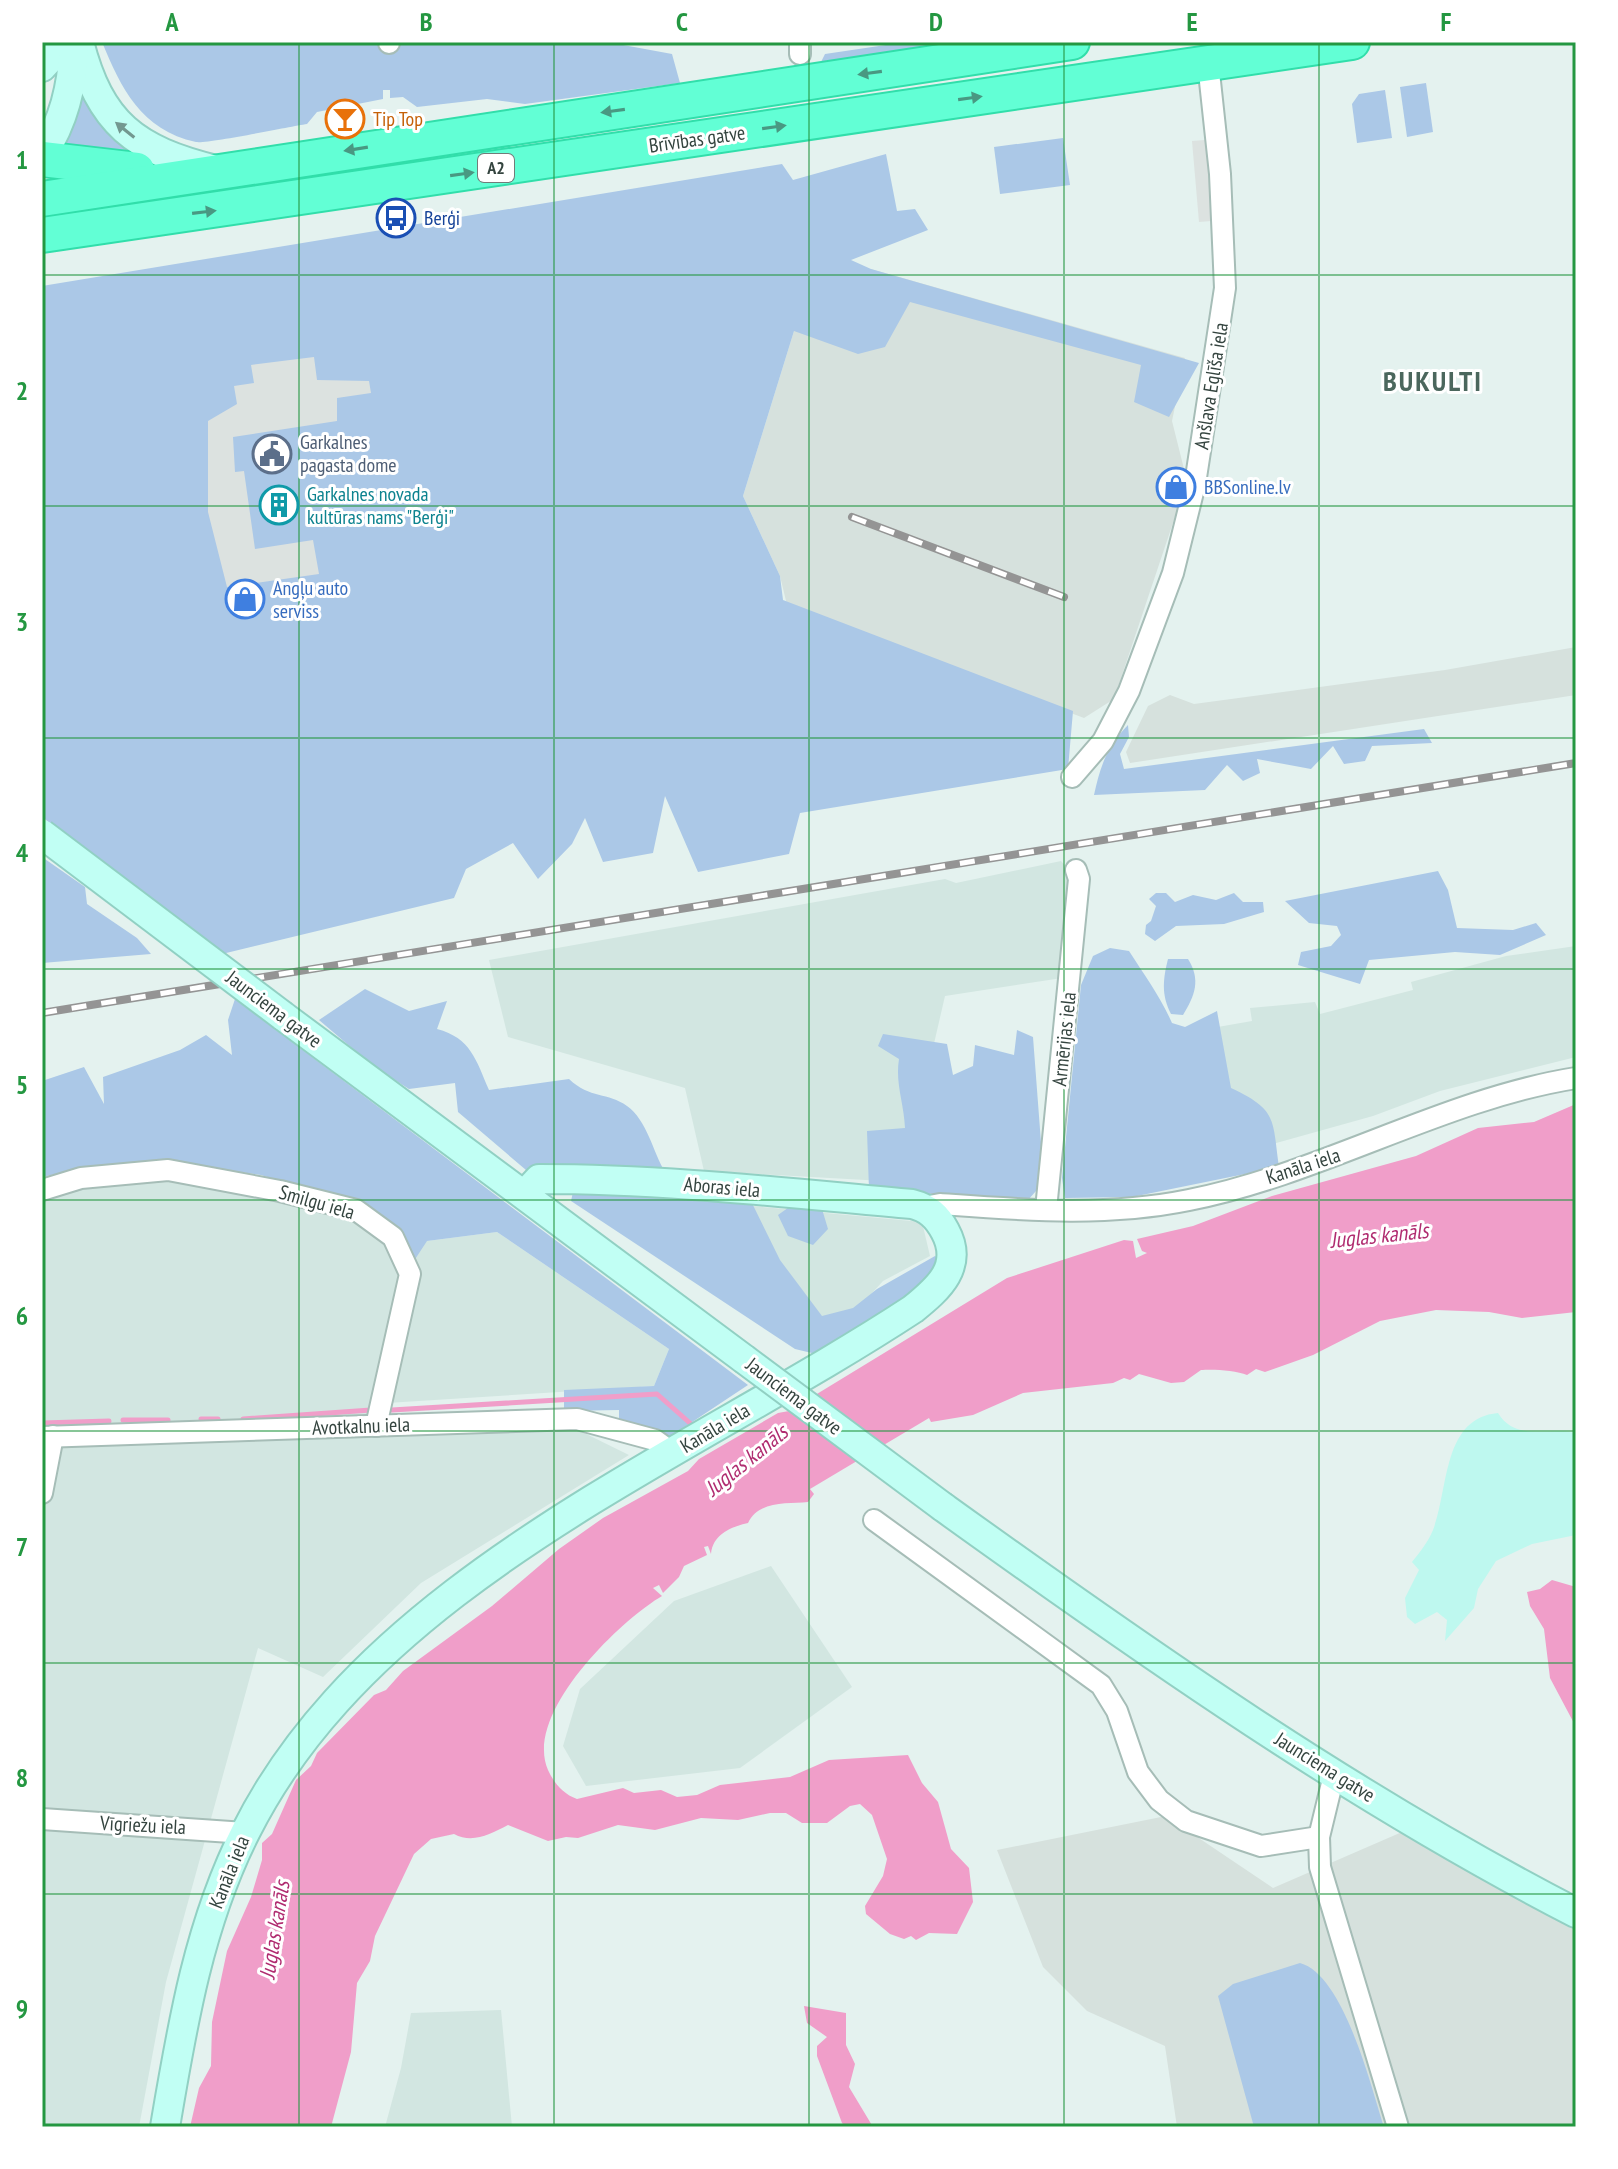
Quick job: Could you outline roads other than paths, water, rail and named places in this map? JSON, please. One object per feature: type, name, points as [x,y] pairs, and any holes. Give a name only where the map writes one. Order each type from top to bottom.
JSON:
[{"type":"highway","name":"Brīvības gatve","points":[[42,199],[207,168],[1072,42]]},
{"type":"highway","name":"Brīvības gatve","points":[[42,235],[1352,42]]},
{"type":"highway","points":[[42,157],[131,171],[207,168]]},
{"type":"highway","points":[[42,247],[91,239],[127,222]]},
{"type":"main road","points":[[42,67],[65,42]]},
{"type":"main road","points":[[42,157],[58,131],[65,109],[77,42]]},
{"type":"main road","points":[[77,42],[88,75],[109,115],[153,151],[207,168]]},
{"type":"main road","name":"Jaunciema gatve","points":[[42,834],[943,1507],[1121,1635],[1334,1775],[1576,1913]]},
{"type":"main road","name":"Aboras iela","points":[[525,1194],[539,1179],[570,1179],[677,1183],[924,1207]]},
{"type":"main road","name":"Kanāla iela","points":[[165,2127],[191,1986],[209,1921],[245,1833],[296,1747],[336,1700],[410,1629],[556,1524],[867,1339],[938,1289],[952,1263],[952,1248],[938,1219],[924,1207]]},
{"type":"street","name":"Anšlava Eglīša iela","points":[[1072,777],[1103,741],[1129,691],[1173,573],[1195,484],[1225,288],[1220,174],[1208,63]]},
{"type":"street","name":"Armērijas iela","points":[[1046,1209],[1074,942],[1079,879],[1076,870]]},
{"type":"street","name":"Kanāla iela","points":[[924,1207],[940,1204],[1099,1212],[1191,1200],[1377,1142],[1526,1086],[1576,1078]]},
{"type":"street","name":"Smilgu iela","points":[[42,1190],[81,1178],[168,1170],[280,1191],[356,1210],[393,1237],[410,1274],[376,1426]]},
{"type":"street","name":"Avotkalnu iela","points":[[47,1436],[577,1419],[655,1440],[673,1453]]},
{"type":"street","points":[[42,1493],[47,1436]]},
{"type":"street","points":[[874,1520],[1101,1685],[1117,1711],[1138,1772],[1159,1800],[1186,1821],[1261,1846],[1319,1837]]},
{"type":"street","points":[[1334,1775],[1319,1837],[1320,1867],[1398,2127]]},
{"type":"street","name":"Vīgriežu iela","points":[[42,1819],[245,1833]]},
{"type":"water","name":"Juglas kanāls","points":[[1576,1104],[1576,1312],[1522,1318],[1489,1312],[1436,1310],[1380,1321],[1313,1355],[1265,1372],[1256,1369],[1247,1375],[1201,1370],[1184,1382],[1171,1383],[1139,1374],[1130,1380],[1124,1378],[1113,1383],[1023,1393],[973,1415],[931,1422],[929,1418],[810,1489],[814,1494],[808,1502],[783,1503],[759,1510],[748,1523],[719,1536],[711,1554],[708,1546],[704,1547],[707,1555],[684,1566],[679,1577],[663,1593],[659,1585],[653,1588],[662,1596],[623,1625],[601,1647],[562,1696],[550,1722],[544,1747],[553,1779],[563,1791],[577,1799],[623,1788],[634,1793],[661,1790],[677,1797],[697,1795],[720,1785],[790,1777],[829,1760],[908,1755],[922,1783],[938,1802],[951,1849],[969,1868],[973,1902],[957,1934],[929,1933],[916,1940],[911,1936],[904,1939],[890,1934],[866,1914],[865,1906],[883,1876],[887,1859],[872,1815],[860,1804],[850,1806],[827,1823],[802,1823],[786,1813],[770,1813],[738,1820],[701,1818],[655,1830],[618,1825],[578,1838],[548,1841],[508,1825],[475,1838],[454,1834],[431,1839],[414,1854],[375,1936],[370,1961],[357,1983],[351,2052],[331,2127],[190,2127],[199,2088],[211,2066],[212,2022],[227,1951],[251,1897],[262,1860],[262,1843],[272,1834],[296,1780],[311,1766],[317,1753],[374,1695],[386,1690],[403,1671],[492,1606],[559,1549],[603,1518],[688,1471],[699,1459],[778,1413],[789,1411],[1007,1278],[1124,1240],[1133,1241],[1136,1258],[1147,1253],[1142,1251],[1137,1239],[1193,1226],[1272,1196],[1416,1156],[1478,1128],[1534,1122]]},
{"type":"water","points":[[1552,1580],[1576,1587],[1576,1727],[1550,1678],[1544,1629],[1530,1606],[1527,1592],[1540,1589]]},
{"type":"water","points":[[804,2006],[846,2013],[846,2045],[855,2064],[849,2087],[873,2127],[846,2127],[842,2123],[817,2056],[817,2046],[827,2037],[807,2023]]},
{"type":"waterway","points":[[392,1410],[657,1394],[691,1424]]},
{"type":"waterway","points":[[243,1419],[371,1410]]},
{"type":"waterway","points":[[201,1419],[218,1419]]},
{"type":"waterway","points":[[123,1420],[168,1420]]},
{"type":"waterway","points":[[42,1423],[109,1421]]},
{"type":"railway","points":[[852,517],[1064,597]]},
{"type":"railway","points":[[42,1013],[1576,763]]},
{"type":"place","name":"Tip Top","points":[[345,119]]},
{"type":"place","name":"Berģi","points":[[396,218]]},
{"type":"place","name":"Garkalnes pagasta dome","points":[[272,454]]},
{"type":"place","name":"BBSonline.lv","points":[[1176,487]]},
{"type":"place","name":"Garkalnes novada kultūras nams \"Berģi\"","points":[[279,505]]},
{"type":"place","name":"Angļu auto serviss","points":[[245,599]]},
{"type":"district","name":"BUKULTI","points":[[1433,381]]}]
